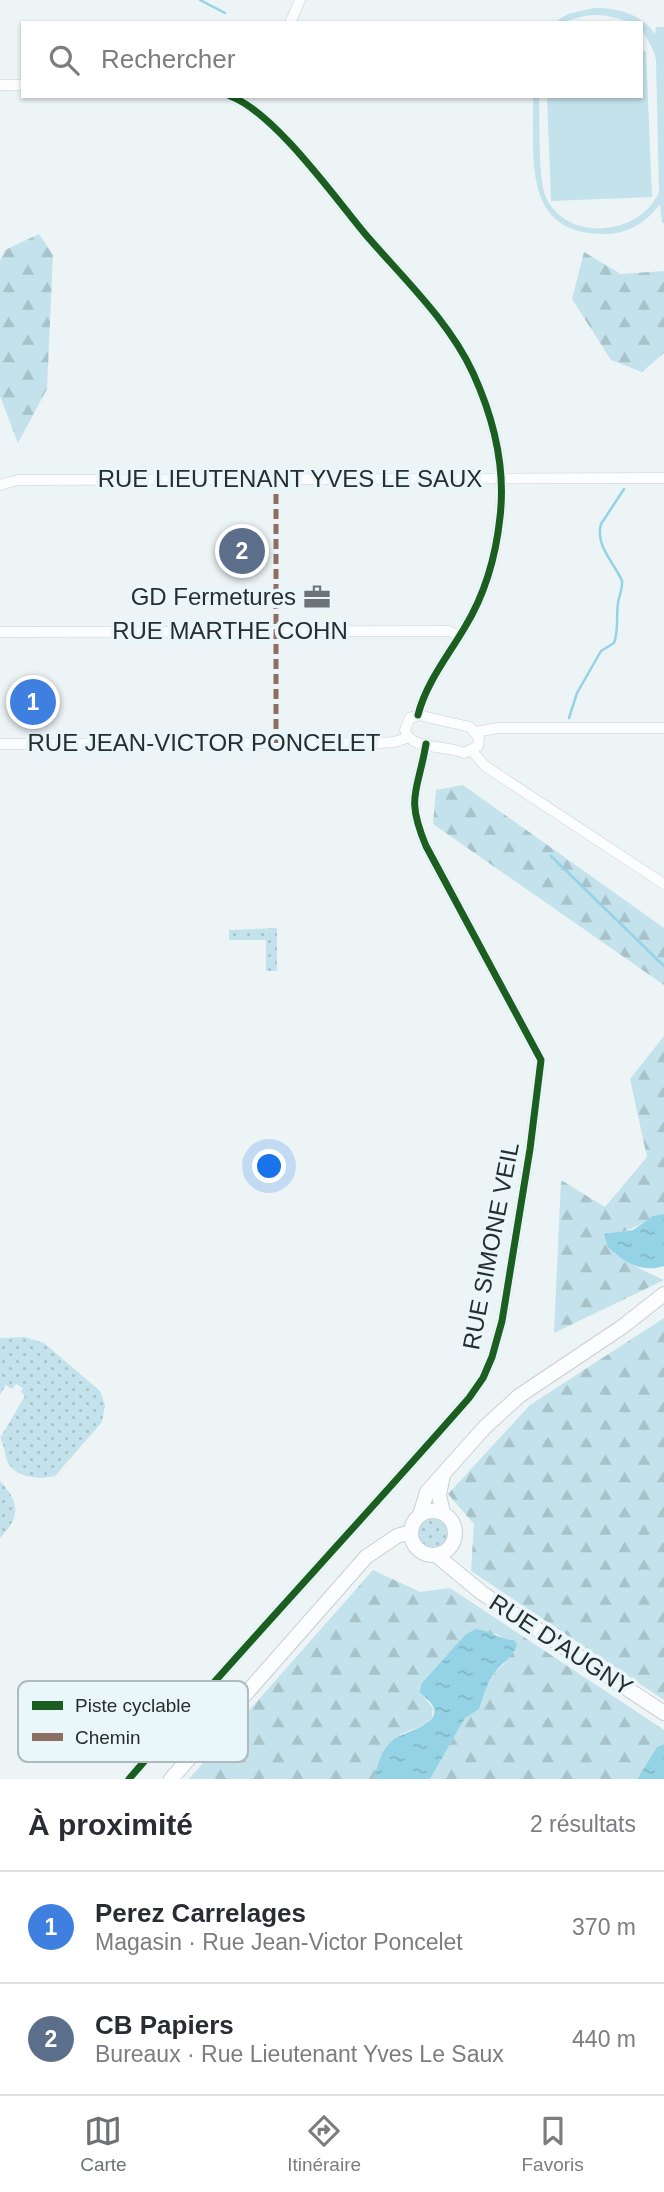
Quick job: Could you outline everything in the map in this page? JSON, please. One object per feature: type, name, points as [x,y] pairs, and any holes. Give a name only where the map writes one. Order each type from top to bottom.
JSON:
[{"type":"main road","points":[[420,1515],[427,1492],[485,1427],[519,1396],[622,1327],[664,1294]]},
{"type":"main road","points":[[443,1473],[439,1495],[443,1513]]},
{"type":"main road","points":[[432,1511],[443,1513],[455,1526],[456,1534],[451,1548],[436,1555],[425,1554],[416,1547],[411,1532],[415,1520],[432,1511]]},
{"type":"main road","points":[[248,1691],[366,1557],[397,1536],[411,1532]]},
{"type":"main road","points":[[380,1547],[416,1547]]},
{"type":"main road","points":[[451,1548],[461,1575]]},
{"type":"main road","name":"RUE D'AUGNY","points":[[436,1555],[482,1593],[664,1713]]},
{"type":"main road","points":[[171,1779],[186,1762]]},
{"type":"street","points":[[292,21],[300,0]]},
{"type":"street","points":[[0,85],[21,85]]},
{"type":"street","points":[[234,98],[271,124],[448,332],[462,353],[485,401],[498,449],[502,478],[499,528],[489,574],[481,596],[425,693],[418,715]]},
{"type":"street","name":"RUE LIEUTENANT YVES LE SAUX","points":[[0,485],[18,480],[664,478]]},
{"type":"street","name":"RUE MARTHE COHN","points":[[0,632],[449,631],[460,636]]},
{"type":"street","points":[[418,715],[470,727],[476,732],[479,738],[478,746],[464,753],[444,746],[414,743],[407,738],[405,730],[410,718],[418,715]]},
{"type":"street","points":[[476,732],[498,728],[664,728]]},
{"type":"street","name":"RUE JEAN-VICTOR PONCELET","points":[[0,744],[382,743],[407,738]]},
{"type":"street","name":"RUE SIMONE VEIL","points":[[213,1681],[367,1515],[469,1398],[483,1378],[492,1357],[502,1321],[516,1242],[541,1060],[426,846],[416,822],[413,799],[426,744]]},
{"type":"street","points":[[472,751],[485,766],[664,884]]},
{"type":"street","name":"RUE SIMONE VEIL","points":[[129,1779],[144,1762]]},
{"type":"green space","points":[[594,8],[612,9],[643,21],[626,21],[597,15],[556,21],[568,14]]},
{"type":"green space","points":[[643,21],[655,34],[656,27],[664,27],[664,223],[660,204],[634,227],[619,233],[601,234],[575,230],[556,220],[544,205],[537,186],[533,98],[539,98],[543,186],[545,195],[555,210],[568,221],[584,227],[620,225],[636,218],[649,207],[659,192],[656,60],[643,31]]},
{"type":"green space","points":[[646,51],[652,197],[551,201],[547,98],[643,98],[643,52]]},
{"type":"green space","points":[[39,234],[53,255],[47,389],[18,443],[0,396],[0,261],[5,250]]},
{"type":"green space","points":[[584,252],[621,274],[664,271],[664,353],[642,372],[611,360],[572,299]]},
{"type":"green space","points":[[463,785],[664,928],[664,985],[433,824],[436,790]]},
{"type":"green space","points":[[277,928],[277,971],[266,971],[266,940],[229,940],[229,930]]},
{"type":"green space","points":[[664,1036],[664,1214],[613,1233],[614,1253],[664,1280],[554,1333],[561,1180],[605,1207],[647,1157],[630,1079]]},
{"type":"green space","points":[[664,1318],[664,1700],[471,1571],[474,1524],[448,1494],[530,1405]]},
{"type":"green space","points":[[25,1337],[44,1343],[100,1391],[105,1405],[102,1422],[55,1476],[42,1478],[16,1471],[7,1461],[0,1438],[25,1396],[21,1392],[23,1388],[16,1384],[12,1389],[6,1385],[0,1395],[0,1338]]},
{"type":"green space","points":[[0,1481],[14,1503],[15,1516],[0,1538]]},
{"type":"green space","points":[[433,1517],[444,1522],[449,1533],[444,1544],[433,1549],[422,1544],[417,1533],[422,1522]]},
{"type":"green space","points":[[373,1570],[420,1592],[450,1588],[664,1730],[664,1744],[657,1747],[637,1779],[430,1779],[465,1718],[481,1704],[484,1690],[504,1664],[506,1641],[497,1634],[466,1634],[419,1689],[433,1708],[432,1717],[395,1740],[374,1779],[189,1779],[204,1762],[248,1762],[248,1712]]},
{"type":"water","points":[[664,1214],[664,1266],[648,1268],[634,1265],[608,1247],[604,1234],[633,1230],[653,1216]]},
{"type":"water","points":[[476,1629],[514,1640],[517,1645],[492,1676],[479,1709],[465,1718],[430,1779],[374,1779],[380,1758],[389,1744],[433,1717],[431,1703],[419,1692],[422,1683],[466,1634]]},
{"type":"water","points":[[664,1744],[664,1779],[637,1779],[657,1747]]},
{"type":"waterway","points":[[200,0],[225,13]]},
{"type":"waterway","points":[[569,718],[577,693],[601,651],[614,643],[616,638],[622,581],[603,547],[600,532],[601,524],[624,489]]},
{"type":"waterway","points":[[551,856],[664,966]]},
{"type":"marked path","points":[[276,479],[276,743]]},
{"type":"cycle path","points":[[234,98],[247,105],[284,137],[438,318],[463,354],[487,408],[497,443],[501,479],[498,531],[492,560],[484,588],[472,614],[432,681],[418,715]]},
{"type":"cycle path","points":[[215,1681],[469,1398],[483,1378],[502,1321],[530,1149],[541,1060],[426,846],[415,804],[426,744]]},
{"type":"cycle path","points":[[129,1779],[144,1762]]},
{"type":"place","name":"CB Papiers","points":[[242,551]]},
{"type":"place","name":"GD Fermetures","points":[[317,597]]},
{"type":"place","name":"Perez Carrelages","points":[[33,702]]}]
